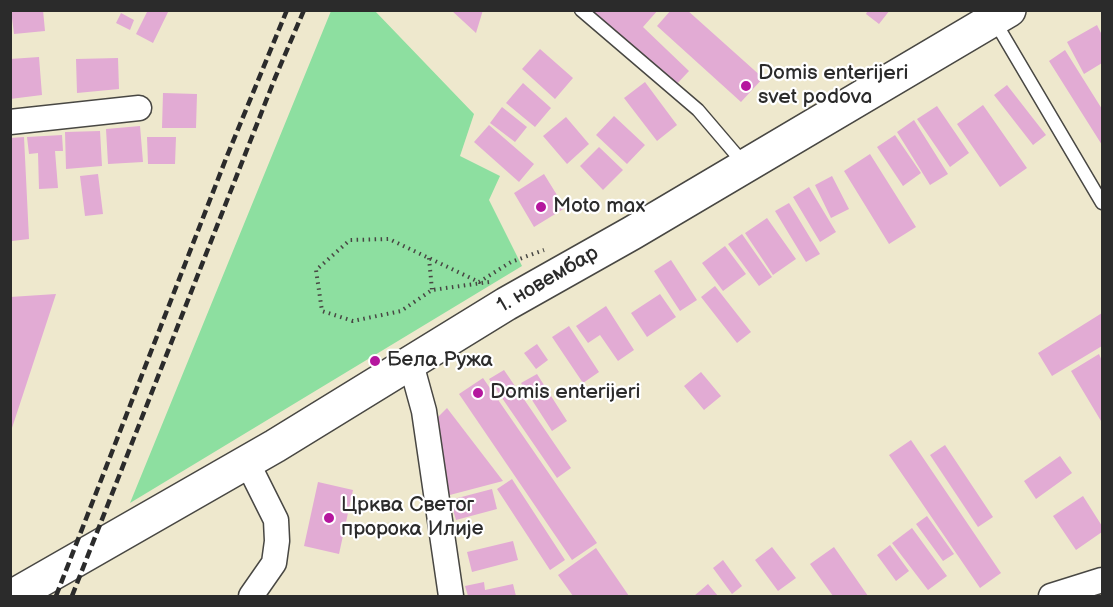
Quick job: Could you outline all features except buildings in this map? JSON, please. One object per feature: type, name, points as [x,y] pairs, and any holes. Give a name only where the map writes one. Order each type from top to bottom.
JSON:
[{"type":"main road","name":"1. новембар","points":[[13,597],[88,551],[247,462],[410,360],[746,166],[1001,15]]},
{"type":"street","points":[[10,122],[139,108]]},
{"type":"street","points":[[410,360],[424,411],[452,597]]},
{"type":"street","points":[[247,462],[276,520],[277,531],[274,563],[251,597]]},
{"type":"street","points":[[1051,597],[1102,580]]},
{"type":"lane","points":[[581,10],[698,110],[746,166]]},
{"type":"lane","points":[[1001,15],[1102,203]]},
{"type":"path","points":[[479,282],[389,239],[351,240],[316,270],[321,311],[352,321],[401,311],[432,290],[479,282],[511,262],[550,248]]},
{"type":"path","points":[[429,257],[432,290]]},
{"type":"green space","points":[[331,11],[375,11],[474,114],[460,156],[500,176],[489,200],[522,266],[130,503]]},
{"type":"railway","points":[[56,596],[227,156],[287,10]]},
{"type":"railway","points":[[72,596],[275,78],[304,10]]},
{"type":"place","name":"Domis enterijeri svet podova","points":[[746,86]]},
{"type":"place","name":"Moto max","points":[[541,207]]},
{"type":"place","name":"Бела Ружа","points":[[375,361]]},
{"type":"place","name":"Domis enterijeri","points":[[478,393]]},
{"type":"place","name":"Црква Светог пророка Илије","points":[[329,518]]}]
